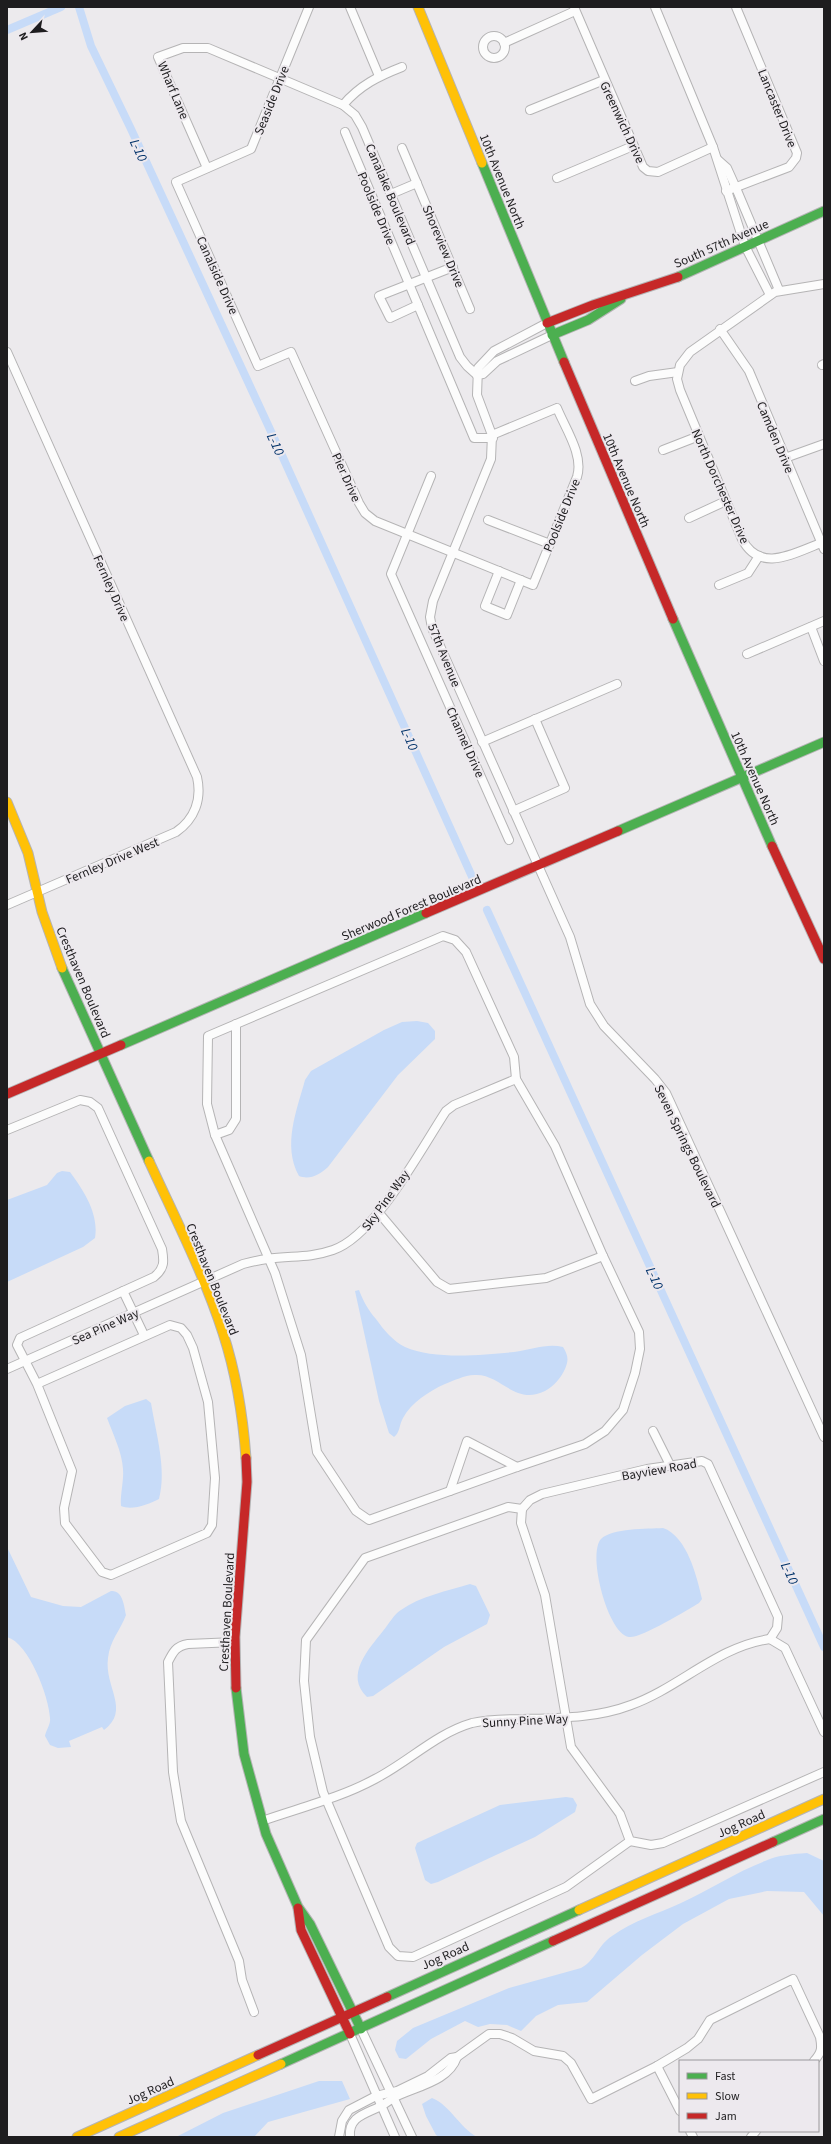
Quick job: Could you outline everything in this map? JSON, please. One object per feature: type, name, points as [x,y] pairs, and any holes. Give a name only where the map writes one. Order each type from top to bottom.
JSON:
[{"type":"street","name":"Seaside Drive","points":[[207,168],[251,149],[309,7]]},
{"type":"street","points":[[350,7],[379,76]]},
{"type":"street","name":"10th Avenue North","points":[[418,7],[552,335],[741,778],[824,959]]},
{"type":"street","points":[[654,7],[718,160],[726,191],[745,246],[770,295]]},
{"type":"street","name":"Lancaster Drive","points":[[726,191],[789,167],[796,158],[796,153],[736,7]]},
{"type":"street","points":[[504,43],[574,9]]},
{"type":"street","name":"Greenwich Drive","points":[[574,9],[643,167],[653,172],[658,172],[713,147]]},
{"type":"street","name":"Wharf Lane","points":[[207,168],[158,57],[178,49],[196,46],[208,48],[251,66]]},
{"type":"street","name":"Canalake Boulevard","points":[[251,66],[343,105],[355,115],[362,126],[463,362],[477,375]]},
{"type":"street","points":[[343,105],[358,89],[379,76],[402,66]]},
{"type":"street","points":[[530,110],[604,80]]},
{"type":"street","name":"Poolside Drive","points":[[345,132],[474,438],[492,437],[557,408],[577,456],[579,466],[577,477],[533,585],[453,552]]},
{"type":"street","points":[[557,178],[633,146]]},
{"type":"street","name":"Shoreview Drive","points":[[402,148],[470,309]]},
{"type":"street","points":[[718,160],[727,168],[779,290]]},
{"type":"street","name":"Canalside Drive","points":[[207,168],[176,182],[258,366],[291,352]]},
{"type":"street","points":[[391,194],[417,183]]},
{"type":"street","name":"South 57th Avenue","points":[[628,294],[604,312],[572,330],[552,335],[506,356],[492,364],[483,374],[477,375],[478,368],[482,363],[501,346],[547,323],[628,294],[671,280],[824,211]]},
{"type":"street","points":[[418,305],[390,318],[378,296],[410,285],[453,267]]},
{"type":"street","points":[[635,381],[649,376],[678,372],[686,356],[720,329],[779,290],[824,284]]},
{"type":"street","name":"Camden Drive","points":[[720,329],[749,371],[823,546]]},
{"type":"street","name":"Fernley Drive","points":[[7,352],[196,777],[199,794],[197,805],[185,825]]},
{"type":"street","name":"Pier Drive","points":[[291,352],[362,508],[375,521],[453,552]]},
{"type":"street","name":"North Dorchester Drive","points":[[678,372],[680,390],[744,544],[759,556],[777,558],[823,546]]},
{"type":"street","name":"57th Avenue","points":[[477,375],[477,395],[492,437],[491,458],[432,606],[431,623],[482,742],[538,866]]},
{"type":"street","points":[[663,450],[699,436]]},
{"type":"street","points":[[785,458],[824,444]]},
{"type":"street","name":"Channel Drive","points":[[430,476],[391,574],[509,840]]},
{"type":"street","points":[[689,518],[726,501]]},
{"type":"street","points":[[488,520],[550,544]]},
{"type":"street","points":[[718,585],[748,573],[759,556]]},
{"type":"street","points":[[499,571],[485,606],[507,615],[521,580]]},
{"type":"street","points":[[747,654],[824,622]]},
{"type":"street","points":[[811,627],[824,661]]},
{"type":"street","points":[[482,742],[617,684]]},
{"type":"street","points":[[513,811],[565,788],[535,719]]},
{"type":"street","name":"Sherwood Forest Boulevard","points":[[7,1094],[824,742]]},
{"type":"street","name":"Cresthaven Boulevard","points":[[7,802],[28,854],[46,927],[57,957],[204,1282],[223,1333],[233,1369],[245,1449],[247,1482],[235,1642],[236,1699],[240,1730],[252,1788],[262,1821],[298,1907],[310,1924],[361,2029]]},
{"type":"street","name":"Fernley Drive West","points":[[7,905],[170,835],[185,825]]},
{"type":"street","name":"Seven Springs Boulevard","points":[[538,866],[575,950],[590,1004],[604,1026],[655,1078],[666,1093],[824,1437]]},
{"type":"street","points":[[443,936],[455,940],[466,952],[514,1057],[516,1079],[555,1146],[603,1256],[639,1332],[639,1355],[623,1410],[605,1431],[585,1444],[369,1520],[356,1511],[317,1452],[301,1355],[275,1274],[252,1217],[215,1135],[207,1104],[208,1036],[236,1024],[443,936]]},
{"type":"street","points":[[215,1135],[229,1130],[236,1119],[236,1024]]},
{"type":"street","name":"Sky Pine Way","points":[[204,1282],[238,1266],[268,1258],[308,1257],[345,1246],[360,1234],[379,1213],[446,1111],[454,1105],[516,1079]]},
{"type":"street","points":[[7,1130],[80,1100],[90,1102],[98,1108],[162,1249],[164,1263],[160,1272],[154,1277],[20,1338],[17,1345],[37,1384],[72,1471],[64,1508],[65,1523],[102,1572],[111,1576],[207,1533],[212,1525],[215,1478],[208,1402],[193,1348],[188,1335],[181,1328],[170,1325],[144,1335],[37,1384]]},
{"type":"street","points":[[379,1213],[437,1282],[449,1289],[546,1278],[603,1256]]},
{"type":"street","name":"Sea Pine Way","points":[[7,1369],[204,1282]]},
{"type":"street","points":[[123,1291],[144,1335]]},
{"type":"street","points":[[654,1430],[670,1465]]},
{"type":"street","points":[[450,1491],[467,1441],[517,1467]]},
{"type":"street","name":"Bayview Road","points":[[522,1509],[530,1500],[542,1494],[670,1465],[702,1461],[708,1464],[778,1617],[777,1628],[770,1639]]},
{"type":"street","points":[[630,1841],[620,1814],[570,1747],[545,1596],[521,1523],[522,1509],[508,1507],[365,1558],[306,1640],[304,1681],[310,1737],[325,1799],[389,1947],[398,1956],[413,1957],[566,1887],[630,1841],[651,1845],[662,1843],[824,1772]]},
{"type":"street","points":[[770,1639],[785,1648],[824,1732]]},
{"type":"street","name":"Sunny Pine Way","points":[[262,1821],[355,1790],[447,1734],[472,1723],[500,1719],[565,1717],[602,1713],[630,1706],[656,1694],[716,1659],[753,1642],[770,1639]]},
{"type":"street","points":[[235,1642],[180,1645],[173,1652],[168,1662],[173,1772],[181,1821],[239,1961],[242,1980],[254,2012]]},
{"type":"street","name":"Jog Road","points":[[77,2137],[824,1799]]},
{"type":"street","points":[[119,2137],[824,1819]]},
{"type":"street","points":[[747,1834],[755,1850]]},
{"type":"street","name":"Cresthaven Boulevard","points":[[298,1907],[301,1930],[350,2034]]},
{"type":"street","points":[[350,2137],[353,2120],[380,2106],[394,2093],[428,2076],[452,2058],[457,2057],[489,2034],[500,2034],[512,2038],[534,2051],[563,2056],[571,2063],[591,2099],[657,2066],[687,2048],[698,2039],[710,2020],[793,1979],[820,2036],[822,2046],[821,2053],[815,2060]]},
{"type":"street","points":[[361,2029],[394,2093],[411,2136]]},
{"type":"street","points":[[350,2034],[380,2106],[395,2137]]},
{"type":"street","points":[[657,2066],[679,2109]]},
{"type":"street","points":[[339,2137],[342,2120],[350,2110],[376,2096],[394,2093]]},
{"type":"street","points":[[102,2126],[107,2137]]},
{"type":"water","points":[[417,1021],[428,1023],[435,1031],[435,1039],[398,1075],[328,1167],[311,1177],[299,1176],[294,1164],[291,1140],[295,1115],[305,1080],[311,1071],[384,1030],[402,1022]]},
{"type":"water","points":[[62,1171],[70,1172],[89,1203],[95,1220],[95,1238],[83,1247],[7,1282],[7,1200],[47,1185],[57,1173]]},
{"type":"water","points":[[359,1290],[362,1298],[382,1327],[393,1339],[405,1347],[430,1354],[459,1356],[514,1352],[545,1346],[557,1346],[563,1347],[566,1353],[566,1366],[561,1376],[554,1384],[545,1391],[534,1395],[525,1395],[516,1392],[484,1376],[474,1375],[459,1378],[433,1390],[416,1402],[406,1413],[394,1437],[389,1433],[379,1401],[355,1291]]},
{"type":"water","points":[[146,1399],[151,1403],[160,1451],[162,1476],[161,1488],[159,1499],[130,1508],[121,1506],[123,1474],[121,1456],[107,1418],[125,1406]]},
{"type":"water","points":[[663,1528],[671,1532],[679,1539],[685,1548],[694,1569],[702,1599],[699,1603],[643,1634],[629,1637],[621,1633],[607,1609],[598,1576],[597,1547],[601,1539],[606,1535],[621,1531]]},
{"type":"water","points":[[7,1547],[31,1597],[63,1606],[81,1607],[111,1591],[115,1591],[124,1603],[126,1615],[113,1641],[108,1658],[109,1679],[115,1697],[115,1714],[112,1722],[104,1730],[102,1727],[69,1741],[71,1747],[58,1748],[50,1745],[45,1736],[50,1722],[49,1709],[42,1685],[23,1649],[15,1641],[7,1637]]},
{"type":"water","points":[[470,1584],[476,1586],[490,1615],[487,1624],[444,1647],[373,1696],[367,1697],[361,1689],[358,1680],[358,1671],[361,1662],[371,1646],[396,1614],[425,1597]]},
{"type":"water","points":[[566,1797],[573,1798],[577,1805],[575,1812],[535,1837],[438,1882],[431,1884],[425,1880],[415,1848],[417,1843],[500,1805]]},
{"type":"water","points":[[807,1853],[824,1861],[824,1916],[804,1892],[767,1891],[729,1899],[683,1924],[642,1955],[587,2002],[558,2005],[536,2016],[521,2031],[507,2025],[490,2024],[478,2027],[465,2021],[431,2039],[406,2059],[399,2058],[395,2050],[397,2041],[413,2028],[509,1988],[581,1968],[590,1961],[607,1940],[628,1926],[681,1903],[744,1870],[765,1861],[780,1856]]},
{"type":"water","points":[[319,2081],[342,2081],[350,2099],[268,2122],[254,2137],[176,2137],[223,2113]]},
{"type":"water","points":[[432,2098],[444,2106],[465,2128],[477,2137],[439,2137],[436,2135],[426,2116],[422,2104]]},
{"type":"waterway","points":[[7,30],[61,7]]},
{"type":"waterway","name":"L-10","points":[[79,7],[91,46],[280,451],[474,881]]},
{"type":"waterway","name":"L-10","points":[[487,910],[824,1647]]},
{"type":"traffic: fast","points":[[482,163],[564,362]]},
{"type":"traffic: fast","points":[[678,277],[824,211]]},
{"type":"traffic: fast","points":[[552,335],[588,320],[621,299]]},
{"type":"traffic: fast","points":[[673,619],[772,846]]},
{"type":"traffic: fast","points":[[618,831],[824,742]]},
{"type":"traffic: fast","points":[[121,1045],[426,913]]},
{"type":"traffic: fast","points":[[62,968],[149,1161]]},
{"type":"traffic: fast","points":[[236,1688],[244,1754],[266,1834],[298,1907],[310,1924],[361,2029]]},
{"type":"traffic: fast","points":[[773,1842],[824,1819]]},
{"type":"traffic: fast","points":[[387,1997],[579,1910]]},
{"type":"traffic: fast","points":[[281,2064],[553,1941]]},
{"type":"traffic: slow","points":[[418,7],[482,163]]},
{"type":"traffic: slow","points":[[7,802],[28,853],[42,912],[62,968]]},
{"type":"traffic: slow","points":[[149,1161],[198,1268],[223,1333],[232,1364],[238,1395],[246,1458]]},
{"type":"traffic: slow","points":[[579,1910],[824,1799]]},
{"type":"traffic: slow","points":[[77,2137],[258,2055]]},
{"type":"traffic: slow","points":[[119,2137],[281,2064]]},
{"type":"traffic: jam","points":[[547,323],[593,305],[678,277]]},
{"type":"traffic: jam","points":[[564,362],[673,619]]},
{"type":"traffic: jam","points":[[426,913],[618,831]]},
{"type":"traffic: jam","points":[[772,846],[824,959]]},
{"type":"traffic: jam","points":[[7,1094],[121,1045]]},
{"type":"traffic: jam","points":[[236,1688],[235,1637],[247,1482],[246,1458]]},
{"type":"traffic: jam","points":[[553,1941],[773,1842]]},
{"type":"traffic: jam","points":[[298,1908],[301,1930],[350,2034]]},
{"type":"traffic: jam","points":[[258,2055],[387,1997]]}]
